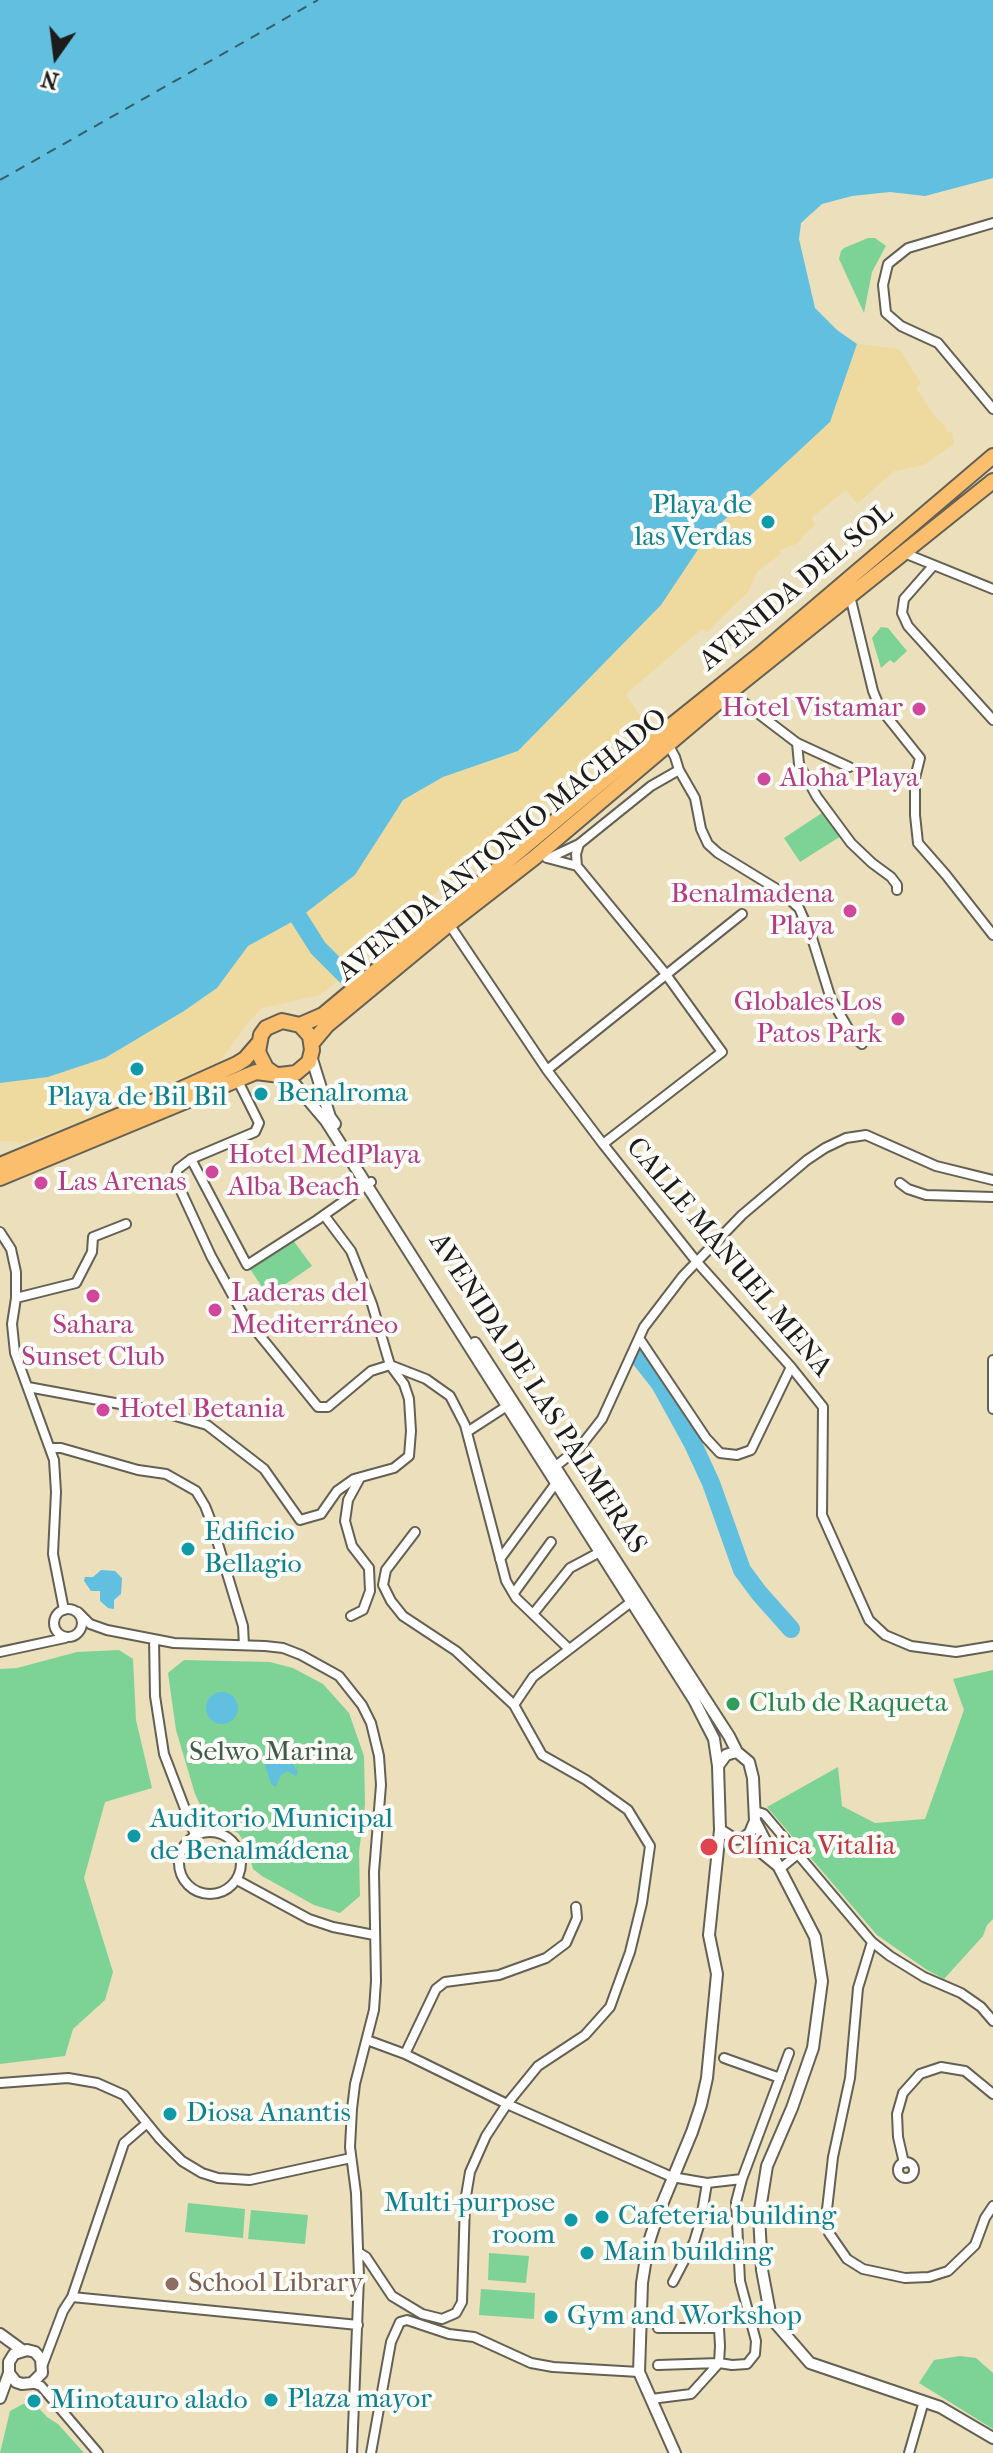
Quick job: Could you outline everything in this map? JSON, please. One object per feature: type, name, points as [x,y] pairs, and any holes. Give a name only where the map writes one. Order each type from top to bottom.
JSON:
[{"type":"main road","name":"AVENIDA DEL SOL","points":[[632,757],[663,741],[782,635],[993,456]]},
{"type":"main road","name":"AVENIDA DEL SOL","points":[[730,692],[993,481]]},
{"type":"main road","name":"AVENIDA ANTONIO MACHADO","points":[[312,1050],[327,1025],[449,924],[542,858],[663,741],[730,692]]},
{"type":"main road","name":"AVENIDA ANTONIO MACHADO","points":[[300,1025],[323,1015],[632,757]]},
{"type":"main road","points":[[0,1165],[237,1064],[245,1059],[258,1044],[261,1035],[274,1023],[300,1025],[310,1036],[312,1050],[303,1069],[288,1076],[256,1072],[0,1178]]},
{"type":"main road","points":[[258,1044],[261,1061],[273,1073]]},
{"type":"street","points":[[993,223],[908,248],[888,264],[883,285],[886,313],[901,326],[938,343],[993,409]]},
{"type":"street","points":[[904,553],[993,589]]},
{"type":"street","points":[[933,566],[904,599],[902,613],[908,626],[993,720]]},
{"type":"street","points":[[850,596],[880,708],[920,758],[915,778],[918,843],[993,935]]},
{"type":"street","points":[[730,692],[797,743],[849,767]]},
{"type":"street","points":[[663,741],[675,757],[695,798],[708,844],[780,891],[799,908],[831,999],[852,1035],[862,1044]]},
{"type":"street","points":[[797,743],[799,764],[817,797],[851,843],[891,877],[897,890]]},
{"type":"street","points":[[542,858],[579,844],[651,786],[679,770]]},
{"type":"street","points":[[579,844],[577,866],[665,973],[722,1052],[603,1144]]},
{"type":"street","points":[[542,858],[577,866]]},
{"type":"street","points":[[547,1070],[742,914]]},
{"type":"street","name":"CALLE MANUEL MENA","points":[[449,924],[547,1070],[603,1144],[696,1261],[823,1407],[822,1515],[869,1620],[885,1635],[911,1646],[947,1652],[993,1646]]},
{"type":"street","name":"AVENIDA DE LAS PALMERAS","points":[[312,1050],[330,1117],[369,1184],[507,1406],[552,1469],[556,1483],[600,1552],[635,1599],[709,1726],[718,1766],[720,1830]]},
{"type":"street","name":"AVENIDA DE LAS PALMERAS","points":[[288,1076],[326,1121],[369,1184],[635,1599],[737,1752],[746,1759],[750,1766],[755,1816]]},
{"type":"street","points":[[237,1079],[259,1123],[255,1132],[191,1159],[178,1169],[175,1178],[211,1256],[244,1316],[318,1407],[328,1407],[371,1371],[390,1365],[426,1379],[450,1396],[467,1432],[506,1581],[533,1614],[568,1648]]},
{"type":"street","points":[[552,1469],[580,1447],[602,1419],[655,1309],[696,1261],[742,1215],[807,1160],[846,1138],[866,1135],[936,1166],[993,1180]]},
{"type":"street","points":[[191,1159],[247,1265],[369,1184]]},
{"type":"street","points":[[900,1183],[926,1195],[993,1197]]},
{"type":"street","points":[[28,1387],[158,1411],[207,1425],[264,1469],[300,1520],[321,1514],[337,1491],[360,1477],[394,1468],[409,1456],[411,1431],[409,1399],[404,1384],[390,1365],[372,1304],[351,1251],[320,1218]]},
{"type":"street","points":[[16,1298],[76,1283],[92,1252],[93,1237],[126,1224]]},
{"type":"street","points":[[0,1232],[11,1249],[16,1272],[12,1324],[15,1353],[54,1460],[53,1554],[64,1610]]},
{"type":"street","points":[[639,1338],[706,1438],[720,1453],[737,1455],[751,1450],[791,1367]]},
{"type":"street","points":[[993,1360],[993,1409]]},
{"type":"street","points":[[467,1432],[507,1406]]},
{"type":"street","points":[[51,1448],[166,1474],[196,1491],[212,1524],[243,1626],[244,1645]]},
{"type":"street","points":[[351,1616],[363,1610],[370,1591],[369,1568],[352,1546],[345,1521],[348,1500],[360,1477]]},
{"type":"street","points":[[500,1559],[556,1483]]},
{"type":"street","points":[[357,2232],[358,2252],[366,2257],[392,2296],[432,2317],[442,2319],[456,2313],[462,2302],[465,2202],[470,2172],[486,2136],[538,2066],[585,2035],[610,2007],[633,1940],[650,1846],[628,1810],[586,1780],[542,1755],[514,1705],[456,1651],[403,1616],[391,1601],[383,1585],[386,1570],[415,1532]]},
{"type":"street","points":[[514,1593],[551,1542]]},
{"type":"street","points":[[533,1614],[570,1568],[600,1552]]},
{"type":"street","points":[[514,1705],[533,1677],[635,1599]]},
{"type":"street","points":[[66,1637],[56,1630],[54,1621],[64,1610],[78,1612],[90,1624],[107,1630],[174,1643],[283,1648],[339,1676],[362,1705],[371,1723],[379,1756],[381,1785],[376,1844],[376,1981],[374,2010],[355,2084],[352,2109],[358,2325],[352,2453]]},
{"type":"street","points":[[78,1612],[83,1620],[79,1634]]},
{"type":"street","points":[[38,1645],[56,1630]]},
{"type":"street","points":[[0,1652],[107,1630]]},
{"type":"street","points":[[154,1639],[155,1696],[164,1754],[195,1835]]},
{"type":"street","points":[[718,1766],[726,1755],[737,1752]]},
{"type":"street","points":[[755,1816],[764,1814],[872,1942],[924,1977],[961,1993],[981,2007],[993,2021]]},
{"type":"street","points":[[719,1857],[739,1838],[750,1833],[755,1816]]},
{"type":"street","points":[[755,1816],[815,1937],[822,1981],[813,2048],[767,2166],[759,2216],[762,2270],[771,2318],[810,2363],[924,2401],[956,2415],[993,2438]]},
{"type":"street","points":[[675,2453],[639,2372],[642,2283],[648,2245],[701,2105],[707,2078],[717,1974],[709,1935],[720,1830],[739,1838],[781,1868]]},
{"type":"street","points":[[218,1832],[230,1839],[239,1852],[241,1866],[237,1880],[228,1889],[215,1894],[202,1894],[188,1887],[181,1877],[178,1863],[180,1850],[195,1835],[218,1832]]},
{"type":"street","points":[[781,1868],[799,1853]]},
{"type":"street","points":[[237,1880],[309,1919],[374,1935]]},
{"type":"street","points":[[405,2054],[436,1989],[445,1982],[499,1975],[546,1958],[566,1943],[577,1918],[576,1907]]},
{"type":"street","points":[[872,1942],[858,1988],[850,2078],[833,2157],[826,2218],[829,2233],[847,2259],[863,2269],[905,2278],[929,2277],[948,2271],[975,2245],[993,2206]]},
{"type":"street","points":[[367,2040],[405,2054],[507,2104],[672,2177],[707,2183],[742,2179]]},
{"type":"street","points":[[658,2365],[747,2364],[755,2354],[756,2341],[740,2281],[736,2202],[789,2053]]},
{"type":"street","points":[[724,2058],[780,2078]]},
{"type":"street","points":[[904,2163],[897,2114],[903,2093],[920,2074],[941,2067],[965,2071],[993,2094]]},
{"type":"street","points":[[0,2083],[68,2078],[97,2083],[124,2095],[146,2124],[182,2161],[202,2173],[226,2180],[250,2180],[351,2158]]},
{"type":"street","points":[[0,2397],[34,2383],[63,2311],[72,2297],[124,2143],[146,2124]]},
{"type":"street","points":[[673,2282],[694,2242],[707,2183]]},
{"type":"street","points":[[72,2297],[358,2325]]},
{"type":"street","points":[[371,2453],[391,2342],[400,2322],[407,2320],[449,2334],[474,2337],[531,2363],[639,2372]]},
{"type":"street","points":[[651,2399],[691,2394],[719,2363],[719,2328],[658,2328]]},
{"type":"street","points":[[3,2336],[22,2350],[35,2352],[43,2364]]},
{"type":"street","points":[[0,2397],[11,2357],[3,2336]]},
{"type":"street","points":[[35,2352],[54,2336]]},
{"type":"street","points":[[11,2357],[22,2350]]},
{"type":"street","points":[[9,2373],[12,2378],[34,2383],[98,2453]]},
{"type":"street","points":[[909,2453],[924,2401]]},
{"type":"green space","points":[[875,238],[886,246],[872,272],[864,313],[839,259],[844,248]]},
{"type":"green space","points":[[881,627],[888,628],[907,651],[894,663],[890,660],[881,668],[872,638]]},
{"type":"green space","points":[[825,811],[841,836],[800,862],[784,838]]},
{"type":"green space","points":[[293,1240],[312,1266],[268,1296],[250,1269]]},
{"type":"green space","points":[[119,1650],[133,1659],[136,1720],[152,1788],[105,1802],[84,1878],[113,1972],[105,2000],[73,2029],[65,2056],[0,2064],[0,1669],[17,1668],[77,1652]]},
{"type":"green space","name":"Selwo Marina","points":[[184,1660],[270,1662],[293,1668],[323,1684],[349,1713],[364,1756],[365,1805],[359,1852],[360,1896],[340,1913],[314,1905],[262,1876],[253,1869],[247,1846],[238,1833],[208,1821],[195,1794],[176,1730],[168,1673]]},
{"type":"green space","points":[[993,1670],[993,1919],[983,1936],[944,1979],[877,1935],[767,1807],[838,1767],[842,1806],[875,1823],[925,1819],[964,1710],[953,1679]]},
{"type":"green space","points":[[188,2203],[245,2209],[243,2238],[185,2232]]},
{"type":"green space","points":[[251,2210],[308,2215],[305,2244],[248,2239]]},
{"type":"green space","points":[[489,2253],[529,2256],[526,2283],[488,2280]]},
{"type":"green space","points":[[481,2289],[535,2293],[534,2319],[479,2315]]},
{"type":"green space","points":[[960,2356],[976,2358],[993,2373],[993,2429],[919,2383],[934,2360]]},
{"type":"green space","points":[[23,2404],[35,2404],[84,2453],[0,2453],[10,2411]]},
{"type":"sand","points":[[857,344],[899,349],[921,383],[916,388],[947,432],[952,432],[954,444],[924,465],[894,471],[857,504],[846,490],[811,518],[816,525],[798,543],[780,550],[781,554],[757,572],[748,592],[707,632],[702,629],[626,694],[642,719],[352,962],[355,967],[320,995],[262,1008],[220,1061],[77,1123],[19,1144],[16,1141],[0,1141],[0,1083],[48,1077],[105,1058],[184,1011],[217,988],[248,946],[299,918],[355,875],[403,800],[443,777],[518,751],[661,605],[707,536],[830,422]]},
{"type":"water","points":[[0,0],[993,0],[993,178],[925,196],[890,192],[852,196],[822,204],[801,223],[799,239],[815,308],[857,344],[830,422],[707,536],[661,605],[518,751],[443,777],[403,800],[355,875],[299,918],[248,946],[217,988],[184,1011],[105,1058],[48,1077],[0,1083]]},
{"type":"water","points":[[101,1570],[115,1571],[122,1578],[121,1594],[114,1600],[114,1609],[100,1601],[100,1591],[91,1591],[84,1581],[85,1577],[93,1577]]},
{"type":"water","points":[[222,1692],[234,1696],[238,1708],[234,1720],[222,1724],[210,1720],[206,1708],[210,1696]]},
{"type":"water","points":[[285,1752],[298,1772],[296,1776],[287,1771],[280,1776],[276,1787],[271,1784],[263,1758]]},
{"type":"waterway","points":[[299,918],[318,948],[350,980]]},
{"type":"waterway","points":[[638,1356],[660,1384],[693,1444],[711,1483],[742,1570],[791,1629]]},
{"type":"ferry route","points":[[0,180],[318,0]]},
{"type":"place","name":"Playa de las Verdas","points":[[768,522]]},
{"type":"place","name":"Hotel Vistamar","points":[[919,709]]},
{"type":"place","name":"Aloha Playa","points":[[764,779]]},
{"type":"place","name":"Benalmadena Playa","points":[[850,911]]},
{"type":"place","name":"Globales Los Patos Park","points":[[898,1019]]},
{"type":"place","name":"Playa de Bil Bil","points":[[137,1069]]},
{"type":"place","name":"Benalroma","points":[[261,1094]]},
{"type":"place","name":"Hotel MedPlaya Alba Beach","points":[[212,1172]]},
{"type":"place","name":"Las Arenas","points":[[41,1183]]},
{"type":"place","name":"Sahara Sunset Club","points":[[93,1296]]},
{"type":"place","name":"Laderas del Mediterráneo","points":[[215,1310]]},
{"type":"place","name":"Hotel Betania","points":[[103,1410]]},
{"type":"place","name":"Edificio Bellagio","points":[[188,1549]]},
{"type":"place","name":"Club de Raqueta","points":[[733,1704]]},
{"type":"place","name":"Auditorio Municipal de Benalmádena","points":[[134,1836]]},
{"type":"place","name":"Clínica Vitalia","points":[[709,1847]]},
{"type":"place","name":"Diosa Anantis","points":[[170,2114]]},
{"type":"place","name":"Cafeteria building","points":[[602,2217]]},
{"type":"place","name":"Multi-purpose room","points":[[571,2220]]},
{"type":"place","name":"Main building","points":[[587,2253]]},
{"type":"place","name":"School Library","points":[[172,2284]]},
{"type":"place","name":"Gym and Workshop","points":[[551,2317]]},
{"type":"place","name":"Plaza mayor","points":[[271,2400]]},
{"type":"place","name":"Minotauro alado","points":[[34,2401]]}]
